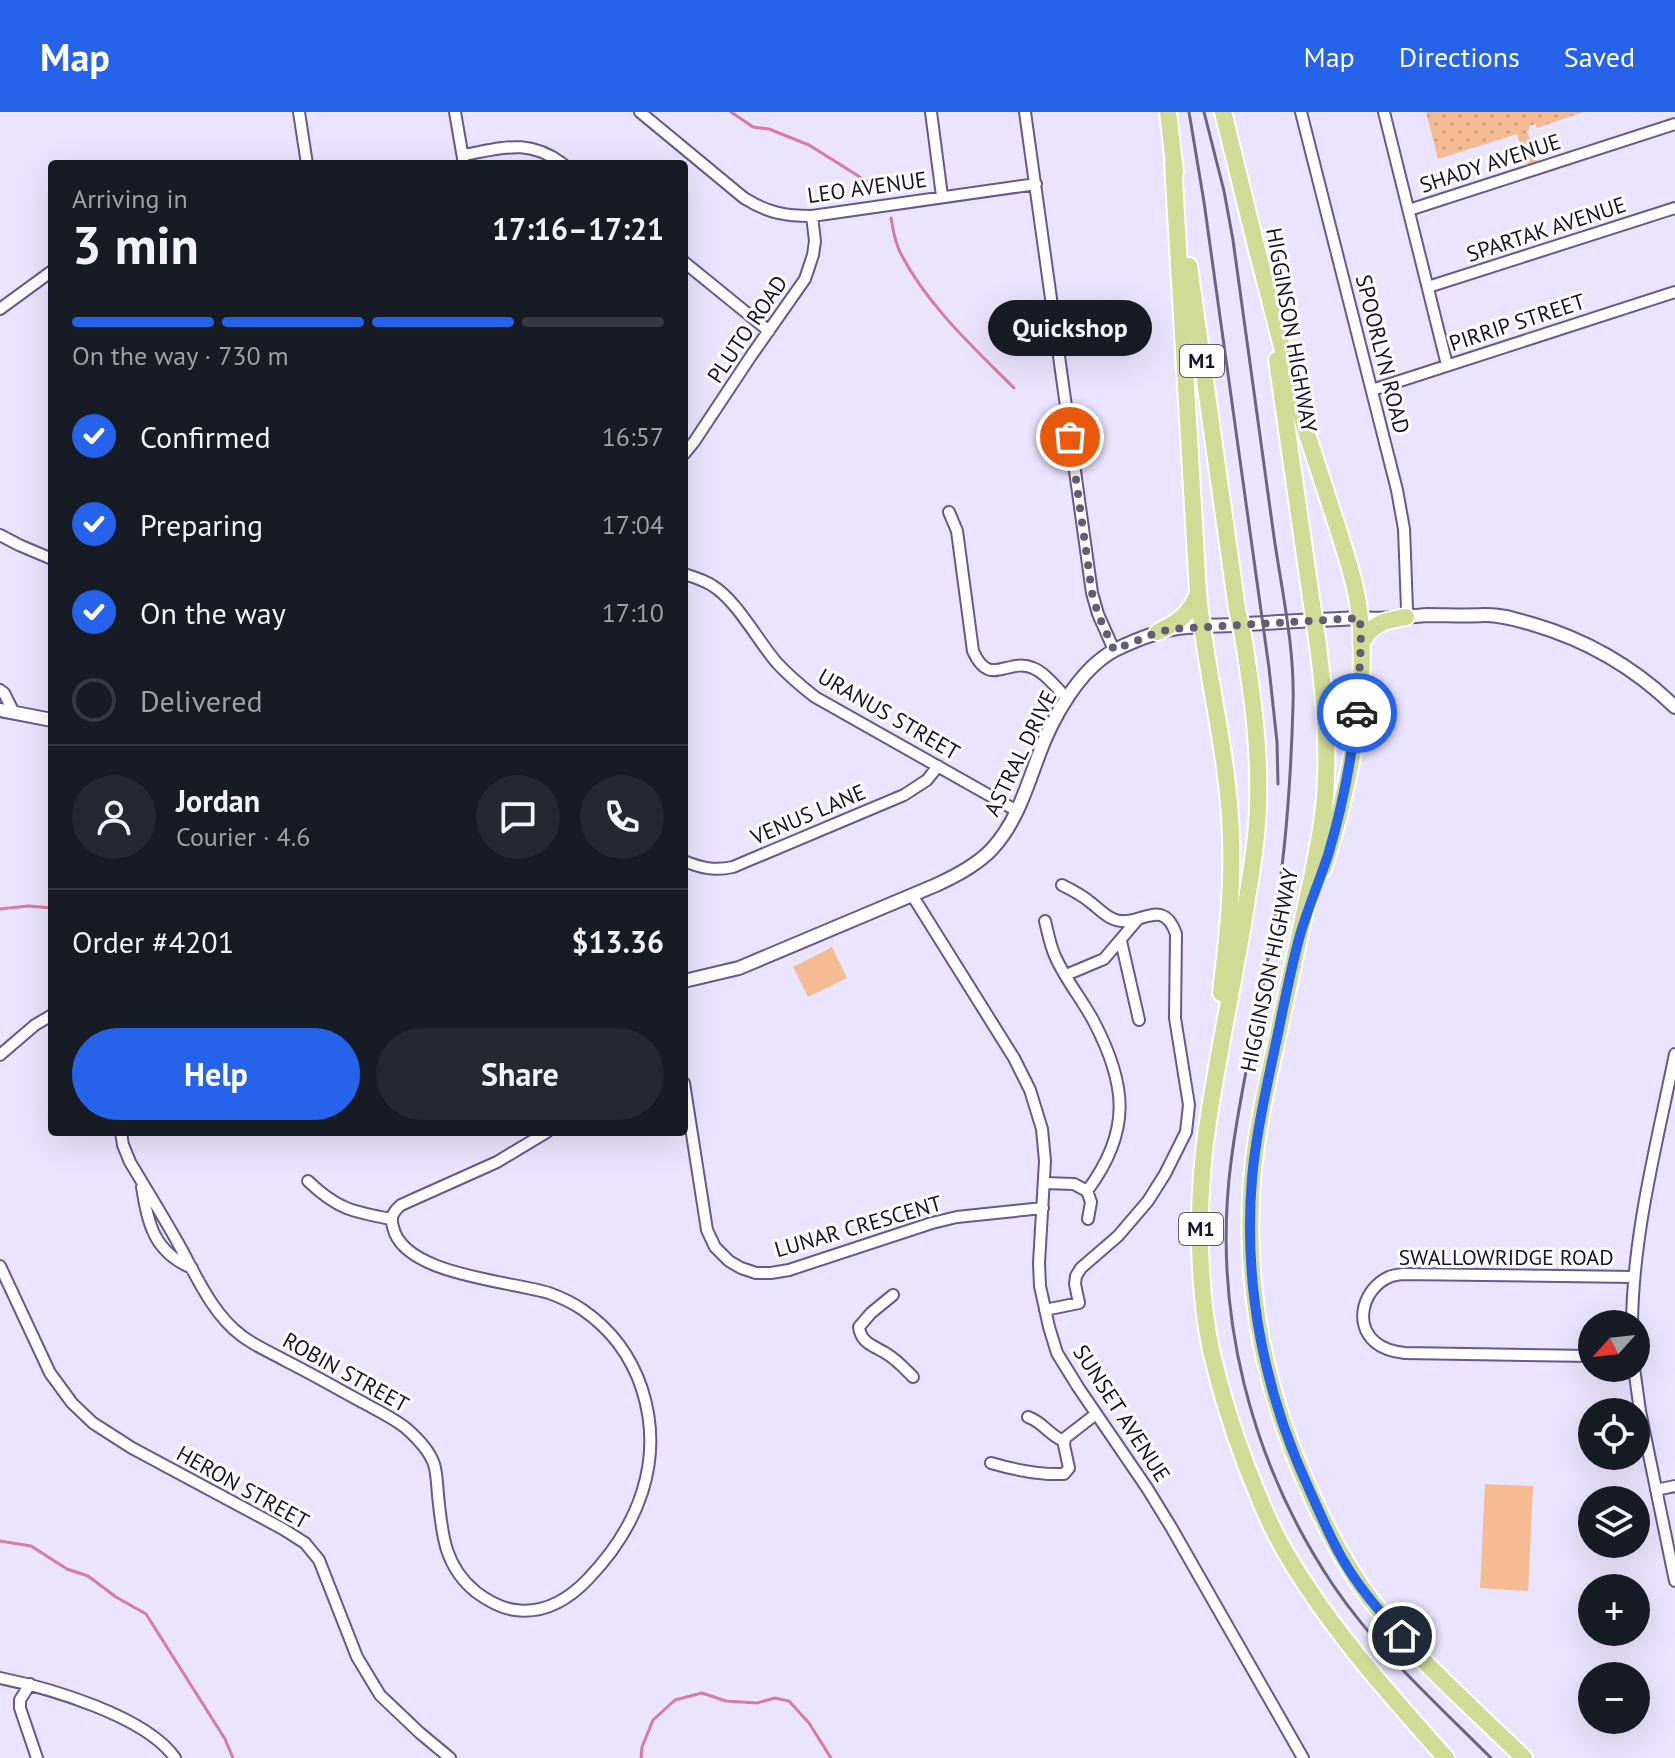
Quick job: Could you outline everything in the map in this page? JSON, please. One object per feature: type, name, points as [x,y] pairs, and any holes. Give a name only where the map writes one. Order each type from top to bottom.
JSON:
[{"type":"highway","name":"HIGGINSON HIGHWAY","points":[[1168,112],[1237,609],[1255,708],[1258,775],[1256,841],[1208,1118],[1200,1188],[1203,1293],[1211,1348],[1231,1425],[1277,1537],[1306,1585],[1391,1696],[1446,1758]]},
{"type":"highway","name":"HIGGINSON HIGHWAY","points":[[1223,112],[1273,329],[1326,711],[1325,798],[1318,845],[1263,1105],[1252,1178],[1251,1261],[1264,1359],[1295,1460],[1343,1560],[1386,1618],[1524,1758]]},
{"type":"highway","points":[[1173,162],[1198,593],[1231,837],[1225,958],[1208,1118]]},
{"type":"highway","points":[[1258,254],[1303,422],[1352,575],[1360,618],[1359,700],[1350,765],[1328,853],[1300,935]]},
{"type":"highway","points":[[1158,632],[1185,616],[1198,593]]},
{"type":"highway","points":[[1361,643],[1372,628],[1406,613]]},
{"type":"street","points":[[299,112],[306,160]]},
{"type":"street","points":[[455,112],[464,159],[519,146],[533,148],[558,160]]},
{"type":"street","name":"LEO AVENUE","points":[[640,112],[756,206],[773,213],[812,216],[1036,184]]},
{"type":"street","points":[[931,112],[942,196]]},
{"type":"street","points":[[1025,112],[1092,593],[1114,650]]},
{"type":"street","name":"SPOORLYN ROAD","points":[[1301,112],[1401,508],[1406,613]]},
{"type":"street","points":[[1384,112],[1447,365]]},
{"type":"street","name":"SHADY AVENUE","points":[[1409,210],[1675,124]]},
{"type":"street","name":"SPARTAK AVENUE","points":[[1428,287],[1675,208]]},
{"type":"street","name":"PLUTO ROAD","points":[[688,449],[805,279],[815,241],[812,216]]},
{"type":"street","points":[[688,265],[769,331]]},
{"type":"street","points":[[0,309],[48,274]]},
{"type":"street","name":"PIRRIP STREET","points":[[1372,390],[1675,292]]},
{"type":"street","points":[[949,512],[957,531],[972,643],[978,661],[990,670],[1032,668],[1067,698]]},
{"type":"street","points":[[0,535],[48,557]]},
{"type":"street","name":"URANUS STREET","points":[[688,575],[715,587],[777,663],[815,697],[1017,811]]},
{"type":"street","points":[[1406,613],[1461,610],[1519,620],[1576,639],[1633,672],[1675,707]]},
{"type":"street","points":[[1406,613],[1485,615]]},
{"type":"street","name":"ASTRAL DRIVE","points":[[688,980],[739,968],[950,878],[981,858],[1002,837],[1017,811],[1045,736],[1067,698],[1100,660],[1114,650],[1158,632],[1201,626],[1370,619],[1406,613]]},
{"type":"street","points":[[0,690],[14,713]]},
{"type":"street","points":[[0,710],[48,719]]},
{"type":"street","name":"VENUS LANE","points":[[688,862],[719,870],[733,867],[904,795],[927,780],[938,766]]},
{"type":"street","points":[[1045,1310],[1079,1303],[1076,1276],[1118,1236],[1148,1201],[1186,1132],[1189,1105],[1175,1018],[1176,934],[1173,924],[1157,914],[1121,922],[1112,919],[1062,885]]},
{"type":"street","name":"SUNSET AVENUE","points":[[912,895],[1014,1058],[1030,1090],[1042,1129],[1044,1183],[1040,1286],[1057,1353],[1171,1527],[1303,1758]]},
{"type":"street","points":[[1066,975],[1104,959],[1139,918]]},
{"type":"street","points":[[1045,921],[1056,958],[1093,1020],[1120,1090],[1114,1145],[1103,1169],[1087,1191]]},
{"type":"street","points":[[1121,941],[1139,1020]]},
{"type":"street","points":[[0,1055],[48,1017]]},
{"type":"street","points":[[1633,1310],[1641,1225],[1675,1054]]},
{"type":"street","name":"LUNAR CRESCENT","points":[[688,1109],[707,1230],[715,1247],[729,1261],[756,1273],[789,1270],[957,1217],[1043,1208]]},
{"type":"street","name":"ROBIN STREET","points":[[122,1136],[130,1162],[218,1312],[229,1325],[243,1337],[405,1427],[430,1454],[435,1468],[442,1533],[454,1567],[468,1585],[504,1609],[541,1610],[573,1594],[590,1577],[616,1545],[632,1518],[645,1486],[650,1461],[651,1426],[636,1370],[613,1337],[581,1309],[551,1294],[444,1270],[407,1249],[394,1234],[391,1219]]},
{"type":"street","points":[[308,1181],[342,1207],[391,1219],[401,1205],[497,1162],[540,1136]]},
{"type":"street","points":[[141,1181],[154,1235],[175,1261],[192,1268]]},
{"type":"street","points":[[1044,1183],[1074,1184],[1087,1191],[1091,1202],[1088,1219]]},
{"type":"street","name":"HERON STREET","points":[[0,1266],[50,1373],[72,1403],[108,1434],[305,1543],[319,1560],[357,1657],[380,1695],[450,1758]]},
{"type":"street","name":"SWALLOWRIDGE ROAD","points":[[1578,1356],[1391,1351],[1368,1334],[1363,1308],[1378,1285],[1389,1277],[1402,1274],[1634,1277]]},
{"type":"street","points":[[893,1295],[859,1327],[860,1336],[867,1344],[889,1355],[913,1377]]},
{"type":"street","points":[[1636,1382],[1675,1581]]},
{"type":"street","points":[[1064,1441],[1096,1414]]},
{"type":"street","points":[[1028,1417],[1064,1441]]},
{"type":"street","points":[[991,1463],[1042,1474],[1064,1474],[1069,1468],[1064,1441]]},
{"type":"street","points":[[1656,1490],[1675,1486]]},
{"type":"street","points":[[0,1678],[60,1692],[136,1725],[160,1740],[175,1758]]},
{"type":"street","points":[[30,1684],[20,1704],[37,1758]]},
{"type":"shaded area","points":[[1426,112],[1583,112],[1537,128],[1535,124],[1529,126],[1527,131],[1539,167],[1529,170],[1517,134],[1438,159]]},
{"type":"shaded area","points":[[832,947],[847,978],[808,997],[793,967]]},
{"type":"shaded area","points":[[1485,1484],[1533,1486],[1528,1591],[1480,1588]]},
{"type":"waterway","points":[[731,112],[753,127],[769,129],[809,145],[887,194]]},
{"type":"waterway","points":[[891,218],[899,250],[924,291],[952,325],[1014,388]]},
{"type":"waterway","points":[[0,909],[48,908]]},
{"type":"waterway","points":[[0,1541],[31,1546],[67,1569],[88,1576],[146,1614],[225,1739],[233,1758]]},
{"type":"waterway","points":[[641,1758],[653,1720],[675,1700],[702,1693],[726,1701],[757,1703],[775,1698],[789,1701],[809,1723],[831,1758]]},
{"type":"railway","points":[[1189,112],[1269,668],[1278,784]]},
{"type":"railway","points":[[1204,112],[1233,240],[1287,621],[1293,684],[1282,869],[1231,1162],[1227,1273],[1233,1328],[1259,1436],[1279,1487],[1304,1537],[1333,1585],[1369,1632],[1491,1758]]},
{"type":"way so far","points":[[1070,437],[1092,593],[1114,650],[1172,629],[1360,618],[1357,713]]},
{"type":"place","name":"Quickshop","points":[[1070,437]]},
{"type":"route","points":[[1357,713],[1341,804],[1300,935],[1263,1105],[1252,1178],[1251,1261],[1264,1359],[1295,1460],[1343,1560],[1371,1600],[1402,1636]]}]
